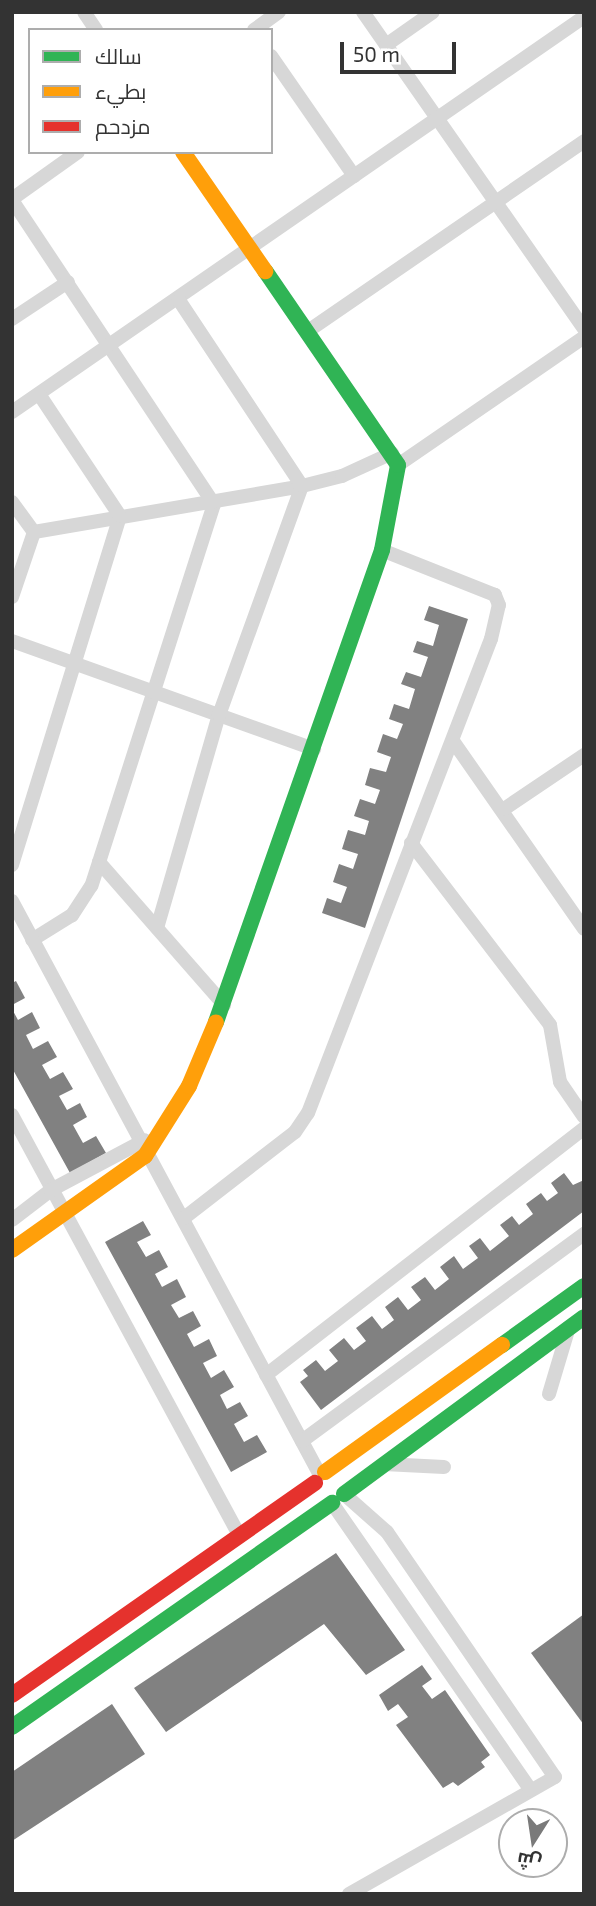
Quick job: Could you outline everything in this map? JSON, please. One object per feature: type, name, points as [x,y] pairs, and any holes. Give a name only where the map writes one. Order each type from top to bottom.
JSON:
[{"type":"main road","points":[[12,1250],[65,1212],[144,1145],[189,1086],[224,1005],[382,550],[395,459],[184,154]]},
{"type":"main road","points":[[12,1695],[584,1286]]},
{"type":"main road","points":[[12,1727],[338,1498],[584,1317]]},
{"type":"main road","points":[[320,1477],[340,1475],[338,1498]]},
{"type":"main road","points":[[320,1477],[318,1498],[338,1498]]},
{"type":"street","points":[[84,12],[95,28]]},
{"type":"street","points":[[257,28],[279,12]]},
{"type":"street","points":[[363,12],[584,329]]},
{"type":"street","points":[[386,45],[433,12]]},
{"type":"street","points":[[12,412],[179,300],[584,17]]},
{"type":"street","points":[[273,59],[354,176]]},
{"type":"street","points":[[308,331],[584,141]]},
{"type":"street","points":[[75,154],[12,200],[111,344],[214,504]]},
{"type":"street","points":[[12,319],[68,282]]},
{"type":"street","points":[[179,300],[302,486]]},
{"type":"street","points":[[34,532],[120,516],[214,504],[302,486],[395,459],[584,337]]},
{"type":"street","points":[[39,394],[120,516]]},
{"type":"street","points":[[157,928],[219,715],[302,486]]},
{"type":"street","points":[[12,502],[34,532]]},
{"type":"street","points":[[32,940],[72,915],[99,862],[214,504]]},
{"type":"street","points":[[12,865],[120,516]]},
{"type":"street","points":[[12,597],[34,532]]},
{"type":"street","points":[[184,1218],[295,1132],[308,1113],[453,741],[499,606],[477,585],[382,550]]},
{"type":"street","points":[[12,641],[314,749]]},
{"type":"street","points":[[453,741],[504,809],[584,929]]},
{"type":"street","points":[[504,809],[584,755]]},
{"type":"street","points":[[411,844],[550,1025],[560,1082],[584,1118]]},
{"type":"street","points":[[99,862],[224,1005]]},
{"type":"street","points":[[12,901],[184,1218],[320,1477]]},
{"type":"street","points":[[12,1115],[239,1535]]},
{"type":"street","points":[[266,1375],[584,1128]]},
{"type":"street","points":[[12,1220],[51,1190],[144,1145]]},
{"type":"street","points":[[302,1441],[584,1234]]},
{"type":"street","points":[[549,1394],[569,1327]]},
{"type":"street","points":[[384,1464],[444,1467]]},
{"type":"street","points":[[338,1498],[531,1790]]},
{"type":"street","points":[[338,1498],[387,1532],[555,1777],[349,1894]]},
{"type":"building","points":[[429,606],[468,619],[365,928],[322,913],[327,898],[341,903],[347,887],[333,882],[339,864],[353,869],[358,854],[342,849],[348,830],[365,835],[369,821],[354,816],[360,799],[375,804],[380,790],[365,785],[370,768],[386,772],[391,757],[377,752],[383,734],[397,739],[403,724],[389,719],[394,704],[409,709],[415,689],[401,684],[406,672],[421,677],[428,657],[413,652],[417,641],[433,646],[439,625],[424,620]]},
{"type":"building","points":[[16,981],[25,998],[12,1005],[12,983]]},
{"type":"building","points":[[12,1009],[18,1020],[32,1012],[40,1028],[26,1035],[33,1049],[48,1041],[57,1057],[42,1065],[50,1079],[63,1072],[73,1089],[59,1096],[67,1110],[80,1103],[87,1117],[73,1125],[83,1143],[96,1136],[106,1153],[70,1173],[12,1068]]},
{"type":"building","points":[[564,1173],[573,1185],[584,1180],[584,1211],[321,1410],[300,1382],[308,1376],[303,1370],[316,1360],[325,1371],[338,1361],[329,1350],[344,1338],[354,1350],[366,1341],[356,1328],[372,1316],[382,1329],[394,1320],[385,1307],[398,1297],[408,1310],[421,1300],[411,1287],[425,1277],[435,1290],[449,1279],[440,1267],[454,1256],[463,1269],[478,1258],[469,1246],[480,1238],[490,1251],[509,1236],[500,1225],[512,1216],[519,1225],[533,1214],[526,1204],[541,1193],[547,1201],[558,1193],[551,1183]]},
{"type":"building","points":[[143,1221],[151,1235],[137,1242],[146,1257],[159,1250],[168,1267],[155,1274],[162,1287],[177,1279],[186,1297],[171,1305],[179,1318],[193,1311],[201,1326],[187,1334],[194,1347],[209,1339],[217,1356],[203,1363],[211,1378],[224,1370],[234,1387],[220,1395],[227,1409],[240,1402],[248,1416],[234,1424],[244,1442],[257,1435],[267,1452],[231,1472],[105,1242]]},
{"type":"building","points":[[336,1553],[405,1650],[366,1675],[324,1624],[166,1732],[134,1688]]},
{"type":"building","points":[[584,1614],[584,1725],[531,1653]]},
{"type":"building","points":[[422,1665],[432,1679],[422,1686],[432,1699],[445,1690],[490,1755],[481,1762],[485,1767],[458,1786],[453,1782],[443,1788],[396,1725],[408,1717],[398,1704],[388,1711],[379,1695]]},
{"type":"building","points":[[112,1704],[145,1754],[12,1841],[12,1772]]},
{"type":"traffic: fast","points":[[216,1022],[382,550],[398,465],[265,271]]},
{"type":"traffic: fast","points":[[502,1345],[584,1286]]},
{"type":"traffic: fast","points":[[344,1494],[584,1317]]},
{"type":"traffic: fast","points":[[12,1727],[332,1503]]},
{"type":"traffic: slow","points":[[184,154],[265,271]]},
{"type":"traffic: slow","points":[[12,1250],[145,1156],[189,1086],[216,1022]]},
{"type":"traffic: slow","points":[[325,1472],[502,1345]]},
{"type":"traffic: jam","points":[[12,1695],[315,1483]]}]
